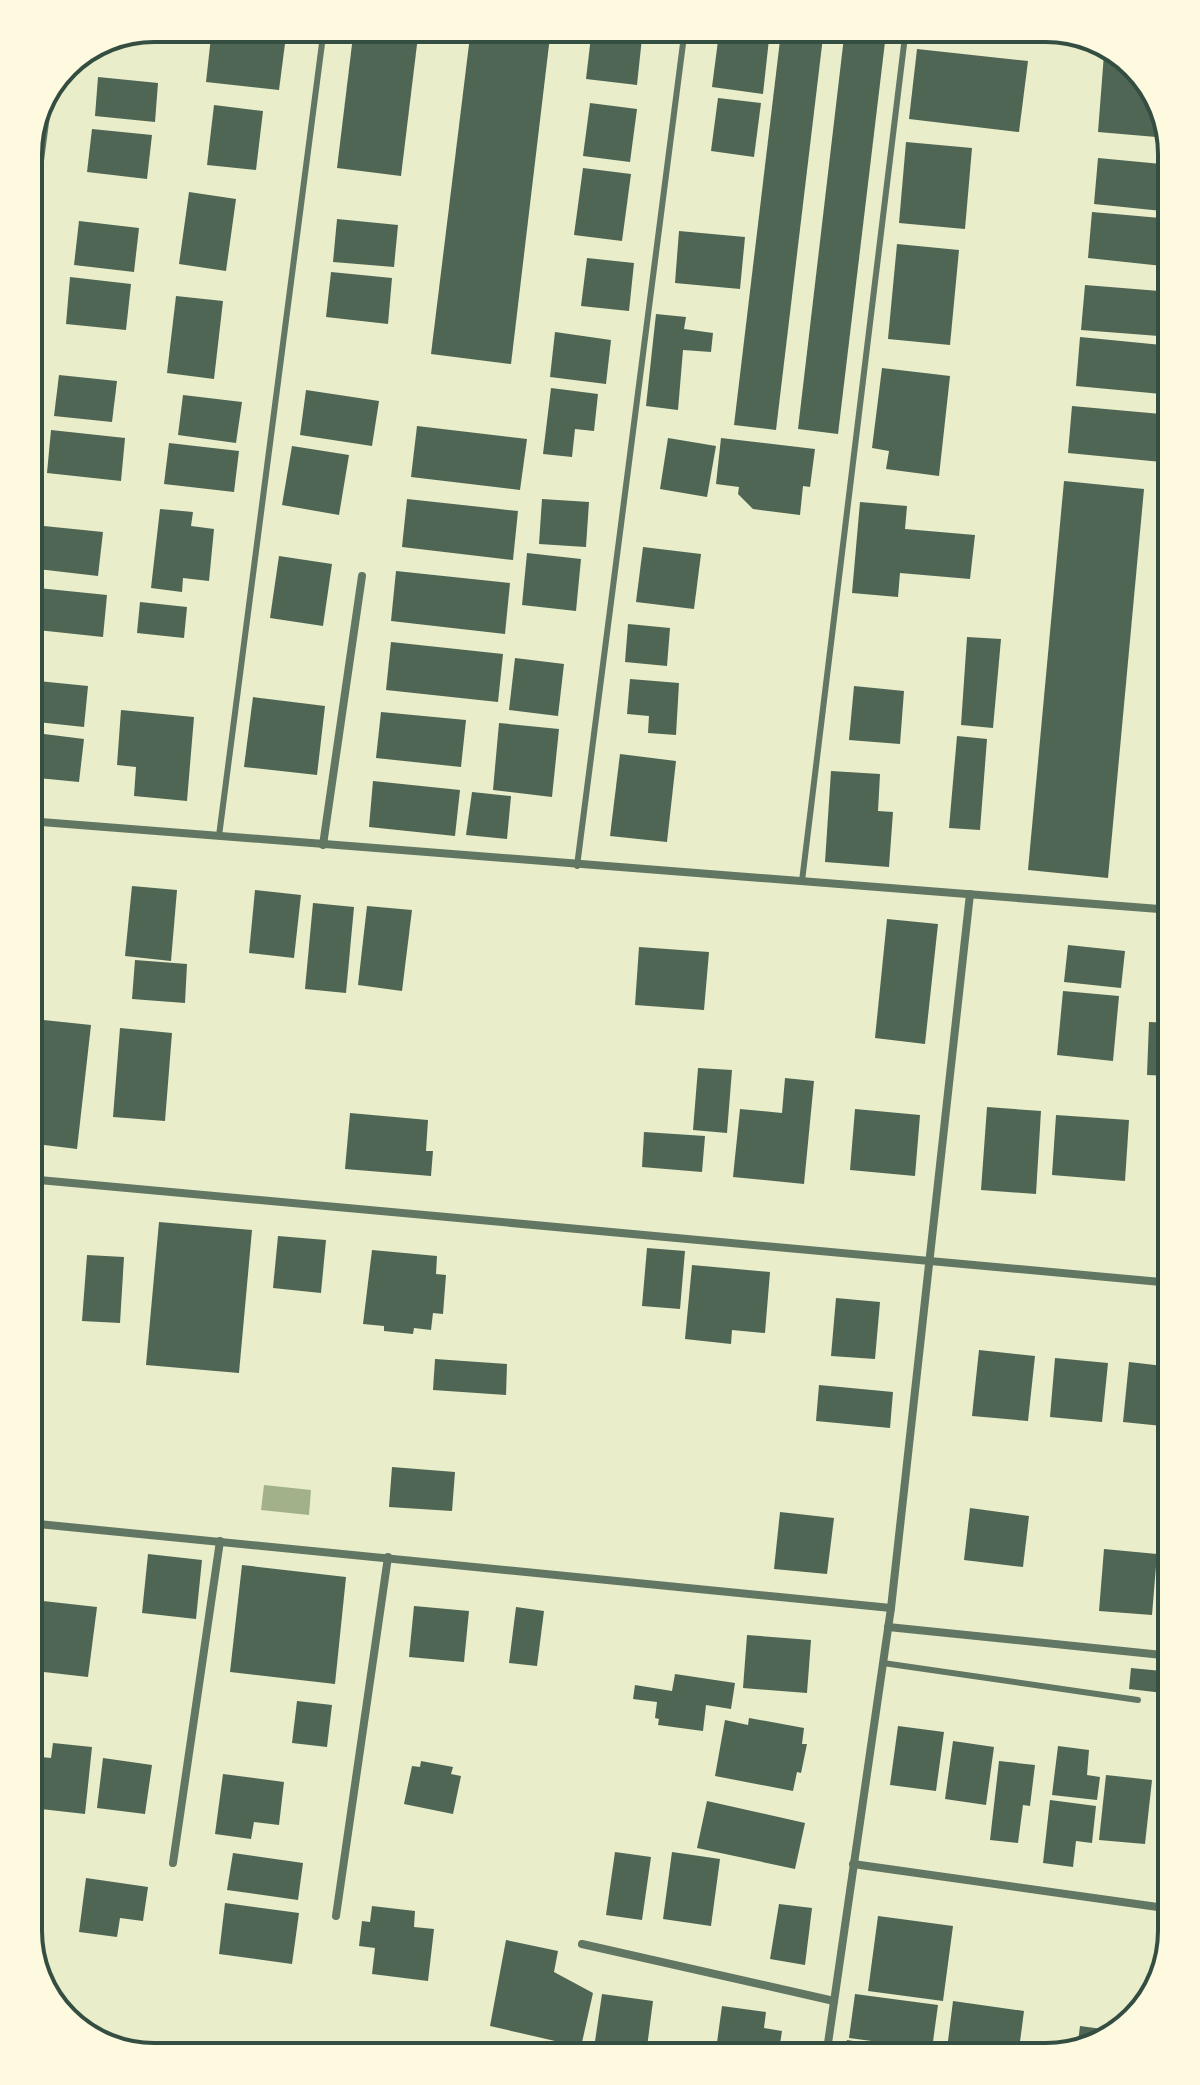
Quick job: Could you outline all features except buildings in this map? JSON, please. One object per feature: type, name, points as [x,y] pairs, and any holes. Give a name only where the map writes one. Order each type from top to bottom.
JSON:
[{"type":"street","points":[[323,845],[362,576]]},
{"type":"street","points":[[42,822],[1158,909]]},
{"type":"street","points":[[828,2043],[891,1608],[970,894]]},
{"type":"street","points":[[42,1180],[1158,1282]]},
{"type":"street","points":[[42,1524],[891,1608]]},
{"type":"street","points":[[173,1863],[220,1541]]},
{"type":"street","points":[[336,1916],[388,1557]]},
{"type":"street","points":[[888,1627],[1158,1655]]},
{"type":"street","points":[[853,1864],[1158,1907]]},
{"type":"street","points":[[582,1944],[834,2001]]},
{"type":"lane","points":[[219,836],[322,42]]},
{"type":"lane","points":[[577,866],[683,42]]},
{"type":"lane","points":[[802,881],[904,42]]},
{"type":"lane","points":[[42,153],[45,130]]},
{"type":"lane","points":[[883,1663],[1138,1700]]},
{"type":"shaded area","points":[[264,1485],[311,1490],[309,1515],[261,1510]]}]
